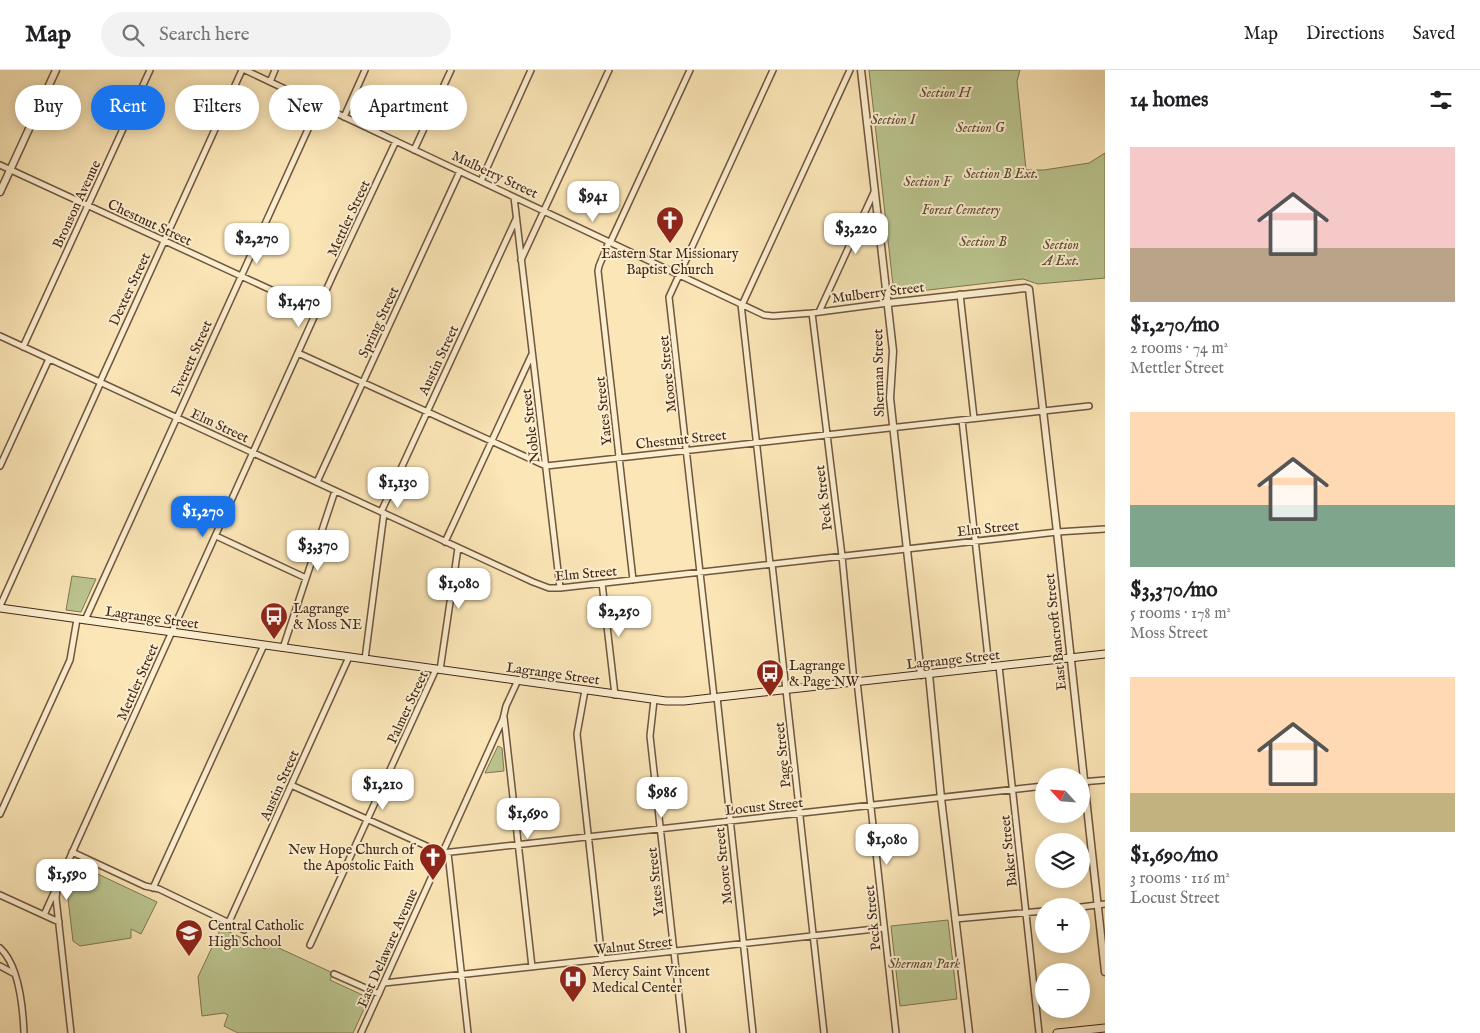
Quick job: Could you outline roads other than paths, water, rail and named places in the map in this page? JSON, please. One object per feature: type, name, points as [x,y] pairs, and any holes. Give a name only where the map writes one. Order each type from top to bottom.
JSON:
[{"type":"main road","name":"Lagrange Street","points":[[0,607],[615,695],[678,702],[1105,654]]},
{"type":"main road","points":[[1057,1033],[1105,1030]]},
{"type":"street","points":[[0,192],[56,70]]},
{"type":"street","name":"Bronson Avenue","points":[[23,347],[150,70]]},
{"type":"street","name":"Mulberry Street","points":[[244,70],[276,85]]},
{"type":"street","name":"Dexter Street","points":[[0,607],[164,241],[244,70]]},
{"type":"street","points":[[270,82],[275,70]]},
{"type":"street","points":[[344,117],[365,70]]},
{"type":"street","points":[[414,150],[451,70]]},
{"type":"street","points":[[480,181],[531,70]]},
{"type":"street","points":[[521,260],[609,70]]},
{"type":"street","name":"Yates Street","points":[[633,580],[598,268],[690,70]]},
{"type":"street","name":"Moore Street","points":[[753,1033],[669,296],[772,70]]},
{"type":"street","points":[[742,305],[850,70]]},
{"type":"street","name":"Sherman Street","points":[[861,70],[893,351],[890,389],[893,427],[921,675]]},
{"type":"street","name":"Mulberry Street","points":[[340,115],[742,305],[770,316],[812,313],[960,294],[1029,289]]},
{"type":"street","name":"Everett Street","points":[[85,620],[307,130]]},
{"type":"street","name":"Mettler Street","points":[[44,915],[396,141]]},
{"type":"street","name":"Chestnut Street","points":[[0,165],[317,312]]},
{"type":"street","name":"Spring Street","points":[[317,482],[460,171]]},
{"type":"street","points":[[819,312],[876,189]]},
{"type":"street","name":"Noble Street","points":[[514,197],[560,588]]},
{"type":"street","name":"Austin Street","points":[[365,659],[382,512],[516,218]]},
{"type":"street","name":"East Bancroft Street","points":[[1029,289],[1057,532],[1081,768]]},
{"type":"street","points":[[960,294],[974,418]]},
{"type":"street","name":"Page Street","points":[[742,305],[824,1033]]},
{"type":"street","name":"Peck Street","points":[[812,313],[842,556],[896,1033]]},
{"type":"street","name":"Elm Street","points":[[0,336],[458,548],[549,588],[602,584],[908,548],[1105,528]]},
{"type":"street","name":"Chestnut Street","points":[[298,353],[546,466],[1089,406]]},
{"type":"street","points":[[445,542],[533,353]]},
{"type":"street","points":[[0,466],[49,359]]},
{"type":"street","points":[[962,420],[989,667]]},
{"type":"street","points":[[283,648],[334,490]]},
{"type":"street","points":[[216,536],[306,578]]},
{"type":"street","name":"Palmer Street","points":[[310,945],[438,669],[458,548]]},
{"type":"street","points":[[602,584],[615,695]]},
{"type":"street","points":[[0,814],[70,660],[77,619]]},
{"type":"street","points":[[153,888],[264,645]]},
{"type":"street","name":"Austin Street","points":[[229,922],[349,657]]},
{"type":"street","name":"Baker Street","points":[[999,666],[1039,1033]]},
{"type":"street","points":[[929,674],[941,798],[969,1033]]},
{"type":"street","name":"East Delaware Avenue","points":[[361,1033],[445,853],[518,680]]},
{"type":"street","points":[[585,690],[577,734],[602,960]]},
{"type":"street","name":"Yates Street","points":[[654,700],[650,736],[684,1033]]},
{"type":"street","points":[[504,716],[532,967]]},
{"type":"street","points":[[1090,781],[1105,780]]},
{"type":"street","points":[[291,785],[445,853],[468,1033]]},
{"type":"street","name":"Locust Street","points":[[445,853],[1035,787]]},
{"type":"street","name":"East Bancroft Street","points":[[1087,823],[1105,972]]},
{"type":"street","points":[[72,852],[145,886],[159,889],[244,930]]},
{"type":"street","name":"Mettler Street","points":[[60,878],[56,898],[71,1033]]},
{"type":"street","points":[[0,895],[59,922]]},
{"type":"street","points":[[1090,905],[1105,904]]},
{"type":"street","points":[[956,919],[1035,912]]},
{"type":"street","name":"Walnut Street","points":[[384,983],[884,928]]},
{"type":"street","points":[[0,948],[9,959],[14,974],[20,1000],[24,1033]]},
{"type":"street","points":[[0,966],[14,974]]},
{"type":"street","points":[[334,974],[379,994]]},
{"type":"place","name":"Eastern Star Missionary Baptist Church","points":[[670,244]]},
{"type":"place","name":"Lagrange & Moss NE","points":[[274,640]]},
{"type":"place","name":"Lagrange & Page NW","points":[[770,697]]},
{"type":"place","name":"New Hope Church of the Apostolic Faith","points":[[433,881]]},
{"type":"place","name":"Central Catholic High School","points":[[189,957]]},
{"type":"place","name":"Mercy Saint Vincent Medical Center","points":[[573,1003]]},
{"type":"park label","name":"Section H","points":[[945,92]]},
{"type":"park label","name":"Section I","points":[[893,119]]},
{"type":"park label","name":"Section G","points":[[980,127]]},
{"type":"park label","name":"Section B Ext.","points":[[1001,173]]},
{"type":"park label","name":"Section F","points":[[927,181]]},
{"type":"park label","name":"Forest Cemetery","points":[[961,209]]},
{"type":"park label","name":"Section B","points":[[983,241]]},
{"type":"park label","name":"Section A Ext.","points":[[1061,252]]},
{"type":"park label","name":"Sherman Park","points":[[924,963]]}]
